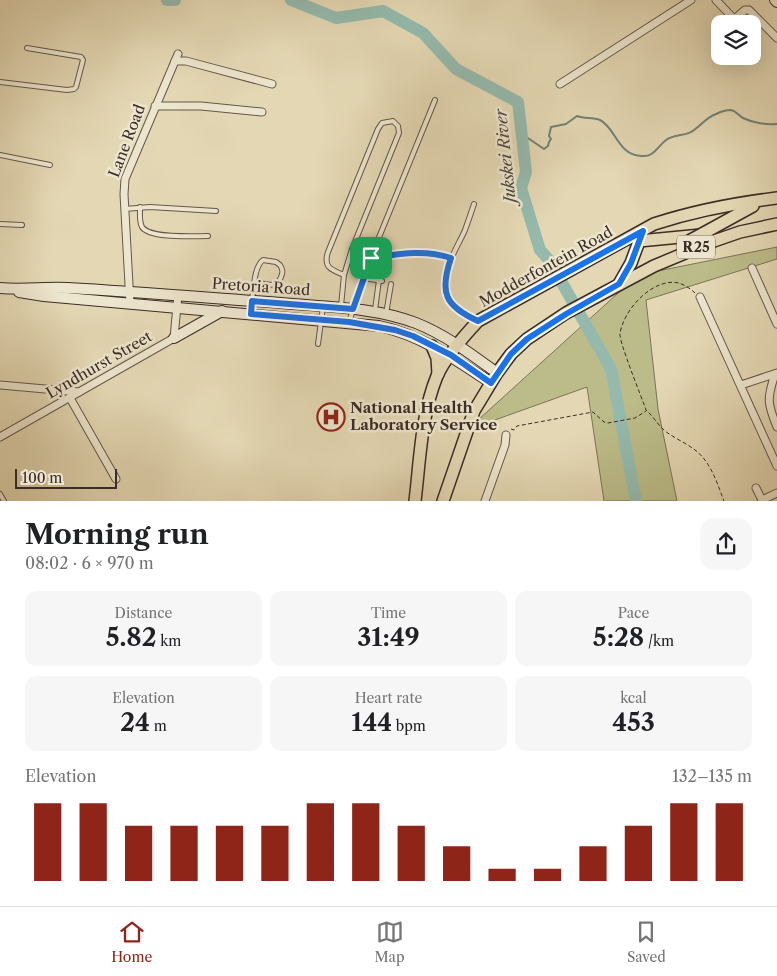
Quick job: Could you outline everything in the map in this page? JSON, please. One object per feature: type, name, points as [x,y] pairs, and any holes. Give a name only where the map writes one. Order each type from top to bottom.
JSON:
[{"type":"main road","name":"Modderfontein Road","points":[[415,501],[426,415],[431,393],[438,374],[458,345],[478,321],[641,236],[654,224],[674,217],[777,198]]},
{"type":"main road","points":[[654,266],[686,242],[764,200]]},
{"type":"main road","name":"R25","points":[[443,501],[474,411],[497,373],[511,354],[527,339],[591,299],[654,266],[696,247],[740,232],[777,224]]},
{"type":"main road","points":[[619,284],[631,263],[641,236],[658,238],[740,232]]},
{"type":"main road","name":"Pretoria Road","points":[[3,288],[44,287],[130,292],[375,312],[418,324],[458,345],[497,373]]},
{"type":"main road","name":"Pretoria Road","points":[[3,288],[44,296],[349,322],[395,330],[413,336],[451,355],[491,383]]},
{"type":"main road","points":[[251,314],[252,301]]},
{"type":"main road","points":[[174,338],[223,311]]},
{"type":"main road","points":[[432,346],[437,358],[438,374]]},
{"type":"street","points":[[560,84],[691,0]]},
{"type":"street","points":[[716,0],[733,18],[745,10],[749,10],[777,38]]},
{"type":"street","name":"Lane Road","points":[[130,303],[124,186],[127,172],[176,57],[272,84]]},
{"type":"street","points":[[156,106],[201,106],[262,112]]},
{"type":"street","points":[[752,268],[777,324]]},
{"type":"street","name":"Lyndhurst Street","points":[[0,437],[174,338],[178,296]]},
{"type":"street","points":[[700,297],[777,466]]},
{"type":"street","points":[[741,384],[776,373]]},
{"type":"street","points":[[776,373],[768,399],[777,427]]},
{"type":"street","points":[[0,385],[79,392]]},
{"type":"street","points":[[70,398],[116,479]]},
{"type":"street","points":[[485,501],[505,446],[506,435]]},
{"type":"street","points":[[756,488],[762,500],[777,493]]},
{"type":"lane","points":[[0,82],[67,90],[76,87],[82,60],[81,56],[28,48]]},
{"type":"lane","points":[[349,322],[371,258],[435,100]]},
{"type":"lane","points":[[340,309],[344,275],[352,249],[400,133],[398,126],[393,122],[384,122],[380,125],[326,257],[327,266],[331,270],[344,275]]},
{"type":"lane","points":[[0,155],[50,165]]},
{"type":"lane","points":[[474,204],[464,232],[451,258],[444,288],[448,299],[457,310],[478,321]]},
{"type":"lane","points":[[124,208],[140,207],[216,211]]},
{"type":"lane","points":[[140,207],[140,222],[147,232],[183,236],[208,236]]},
{"type":"lane","points":[[0,224],[22,225]]},
{"type":"lane","points":[[371,258],[417,252],[438,254],[451,258]]},
{"type":"lane","points":[[252,301],[255,282],[261,262],[269,261],[280,265],[283,274],[280,282],[268,285],[255,282]]},
{"type":"lane","points":[[364,278],[380,281],[375,312]]},
{"type":"lane","points":[[386,314],[391,284]]},
{"type":"lane","points":[[318,344],[323,307]]},
{"type":"lane","points":[[0,494],[4,501]]},
{"type":"path","points":[[700,297],[680,283],[672,282],[649,290],[637,300],[626,318],[620,335],[646,410],[654,416],[664,430],[696,450],[704,458],[712,471],[724,501]]},
{"type":"path","points":[[506,435],[508,430],[514,430],[519,425],[593,412],[604,422],[608,423],[635,418],[646,410]]},
{"type":"green space","points":[[777,247],[777,259],[646,300],[658,409],[677,501],[604,501],[587,387],[467,430],[638,275]]},
{"type":"waterway","name":"Jukskei River","points":[[167,0],[175,0]]},
{"type":"waterway","name":"Jukskei River","points":[[291,0],[336,18],[383,11],[423,33],[456,69],[518,102],[526,172],[521,188],[540,250],[549,260],[611,369],[636,501]]},
{"type":"waterway","points":[[522,134],[544,149],[548,146],[551,139],[549,136],[551,127],[566,124],[577,116],[600,120],[610,129],[622,147],[628,152],[634,155],[646,156],[650,155],[669,138],[691,132],[705,120],[726,111],[731,110],[743,118],[756,122],[777,124]]},
{"type":"place","name":"National Health Laboratory Service","points":[[331,417]]},
{"type":"route","points":[[643,231],[631,263],[619,284],[527,339],[511,354],[491,383],[451,355],[413,336],[395,330],[349,322],[251,314],[252,301],[353,309],[371,258],[417,252],[438,254],[451,258],[444,288],[448,299],[461,313],[478,321],[643,231]]}]
